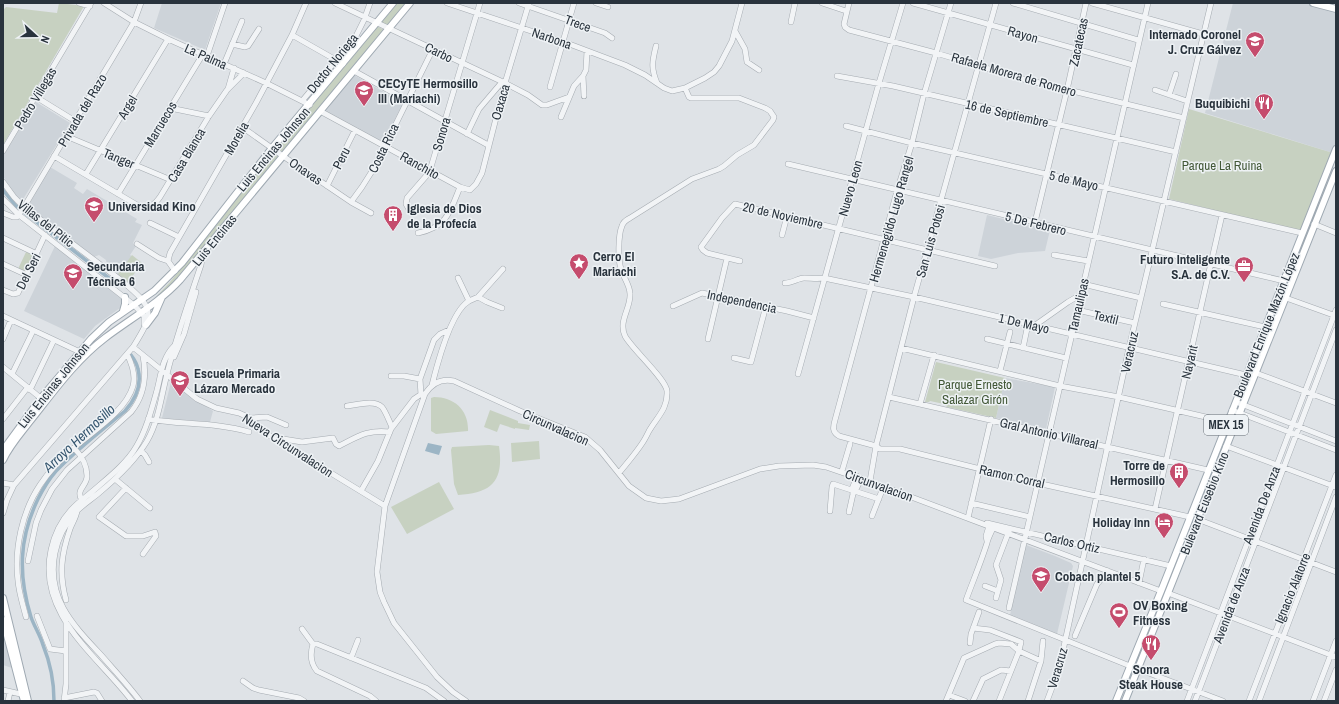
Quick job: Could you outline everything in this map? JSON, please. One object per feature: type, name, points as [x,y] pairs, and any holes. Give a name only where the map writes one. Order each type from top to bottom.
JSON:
[{"type":"main road","name":"Luis Encinas Johnson","points":[[3,450],[80,352],[107,324],[157,288],[175,271],[272,148],[310,105],[393,3]]},
{"type":"main road","name":"Luis Encinas","points":[[3,458],[43,400],[85,356],[113,332],[163,297],[177,283],[410,3]]},
{"type":"main road","points":[[1313,3],[1336,9]]},
{"type":"main road","name":"Boulevard Enrique Mazón López","points":[[1116,701],[1171,566],[1194,518],[1208,470],[1336,149]]},
{"type":"main road","name":"Bulevard Eusebio Kino","points":[[1125,701],[1168,593],[1194,518],[1244,405],[1336,171]]},
{"type":"main road","points":[[123,312],[125,297]]},
{"type":"main road","points":[[145,328],[163,297]]},
{"type":"main road","points":[[107,324],[114,326],[113,332]]},
{"type":"main road","points":[[3,598],[6,629]]},
{"type":"main road","points":[[3,620],[26,698]]},
{"type":"street","points":[[79,3],[90,4]]},
{"type":"street","name":"La Palma","points":[[104,3],[134,22],[168,39],[234,68],[310,105]]},
{"type":"street","name":"Privada del Razo","points":[[19,215],[134,22],[141,3]]},
{"type":"street","name":"Marruecos","points":[[118,194],[170,108],[205,55],[225,3]]},
{"type":"street","name":"Morelia","points":[[168,261],[170,253],[242,127],[292,35],[306,3]]},
{"type":"street","name":"Carbo","points":[[335,3],[504,82],[528,95],[542,105],[550,104],[569,97]]},
{"type":"street","name":"Doctor Noriega","points":[[302,101],[354,38],[366,17],[370,3]]},
{"type":"street","name":"Narbona","points":[[447,3],[522,27],[626,65],[672,92],[685,88]]},
{"type":"street","name":"Sonora","points":[[410,211],[406,201],[408,195],[430,171],[480,3]]},
{"type":"street","name":"Trece","points":[[519,3],[605,33],[612,38]]},
{"type":"street","points":[[550,87],[574,3]]},
{"type":"street","points":[[596,3],[608,7]]},
{"type":"street","points":[[618,473],[641,446],[649,430],[660,416],[667,391],[664,383],[625,334],[624,323],[630,292],[621,268],[620,260],[620,235],[622,225],[630,218],[692,179],[719,169],[737,155],[754,145],[774,117],[770,111],[744,99],[732,97],[691,98],[685,88],[714,72],[724,58],[735,31],[742,3]]},
{"type":"street","points":[[791,22],[795,3]]},
{"type":"street","points":[[822,3],[846,10],[849,3]]},
{"type":"street","name":"Nuevo Leon","points":[[798,374],[879,83],[904,3]]},
{"type":"street","name":"Rayon","points":[[913,3],[1133,65]]},
{"type":"street","name":"Hermenegildo Lugo Rangel","points":[[835,434],[833,427],[897,191],[951,3]]},
{"type":"street","name":"San Luis Potosi","points":[[870,482],[876,446],[914,297],[996,3]]},
{"type":"street","points":[[1013,3],[1138,40]]},
{"type":"street","name":"Zacatecas","points":[[1035,222],[1067,90],[1086,3]]},
{"type":"street","points":[[1092,3],[1203,34]]},
{"type":"street","name":"Tamaulipas","points":[[1009,608],[1138,40],[1148,3]]},
{"type":"street","name":"Veracruz","points":[[1047,701],[1059,669],[1129,348],[1165,202],[1209,3]]},
{"type":"street","name":"Pedro Villegas","points":[[3,151],[36,98],[90,4]]},
{"type":"street","name":"Oaxaca","points":[[460,187],[470,190],[478,181],[482,173],[504,82],[528,5]]},
{"type":"street","name":"Rafaela Morera de Romero","points":[[846,10],[845,27],[849,30],[936,53],[1019,78],[1184,118]]},
{"type":"street","points":[[224,64],[242,21]]},
{"type":"street","points":[[232,44],[245,47],[248,46],[259,29]]},
{"type":"street","points":[[735,31],[745,48],[746,62],[759,70]]},
{"type":"street","points":[[292,35],[343,64]]},
{"type":"street","points":[[354,38],[361,42]]},
{"type":"street","name":"Argel","points":[[86,174],[168,39]]},
{"type":"street","points":[[655,82],[652,65],[656,46]]},
{"type":"street","name":"Costa Rica","points":[[351,202],[368,179],[433,49]]},
{"type":"street","points":[[561,117],[575,83],[583,76],[586,70],[587,51]]},
{"type":"street","points":[[227,90],[234,68]]},
{"type":"street","points":[[354,71],[488,145]]},
{"type":"street","name":"Casa Blanca","points":[[54,156],[141,207],[150,206],[157,202],[208,116],[227,90],[244,73]]},
{"type":"street","points":[[1169,95],[1176,74]]},
{"type":"street","points":[[583,76],[584,96]]},
{"type":"street","name":"16 de Septiembre","points":[[837,76],[879,83],[1176,152]]},
{"type":"street","points":[[467,134],[479,109],[504,82]]},
{"type":"street","points":[[1155,90],[1188,101]]},
{"type":"street","points":[[36,98],[75,121]]},
{"type":"street","points":[[170,108],[208,116]]},
{"type":"street","name":"Ranchito","points":[[320,111],[460,187]]},
{"type":"street","name":"5 de Mayo","points":[[846,126],[954,153],[1302,233]]},
{"type":"street","name":"Onavas","points":[[242,127],[327,186],[371,213]]},
{"type":"street","name":"Peru","points":[[327,186],[355,130]]},
{"type":"street","name":"Tanger","points":[[66,136],[171,180]]},
{"type":"street","name":"5 De Febrero","points":[[788,164],[897,191],[941,200],[1284,281]]},
{"type":"street","name":"Villas del Pitic","points":[[3,182],[14,197],[24,207],[122,281],[142,299],[147,307]]},
{"type":"street","points":[[418,234],[433,230],[446,219],[451,211],[460,187]]},
{"type":"street","name":"Villas del Pitic","points":[[3,199],[19,215],[116,289],[140,312]]},
{"type":"street","name":"20 de Noviembre","points":[[727,258],[703,250],[701,247],[704,241],[734,204],[995,266]]},
{"type":"street","points":[[3,213],[15,217],[19,215]]},
{"type":"street","name":"Nayarit","points":[[1155,509],[1222,215]]},
{"type":"street","points":[[782,235],[787,216]]},
{"type":"street","points":[[150,223],[179,237]]},
{"type":"street","points":[[1314,224],[1336,233]]},
{"type":"street","name":"Del Seri","points":[[3,290],[12,294],[17,294],[45,235]]},
{"type":"street","points":[[3,238],[36,254]]},
{"type":"street","points":[[137,244],[159,258],[168,261],[175,271]]},
{"type":"street","points":[[132,701],[80,641],[66,622],[55,603],[49,573],[49,563],[53,542],[70,511],[115,479],[141,451],[148,439],[156,420],[175,345],[201,265],[203,253]]},
{"type":"street","points":[[1054,255],[1088,261]]},
{"type":"street","points":[[708,339],[727,258],[740,261]]},
{"type":"street","points":[[3,264],[27,275]]},
{"type":"street","points":[[361,492],[378,461],[391,429],[411,402],[423,394],[432,385],[449,330],[457,312],[464,304],[478,297],[503,269]]},
{"type":"street","points":[[458,278],[469,301]]},
{"type":"street","name":"1 De Mayo","points":[[785,284],[793,283],[804,278],[824,278],[914,297],[1246,375]]},
{"type":"street","points":[[116,289],[120,288],[122,281]]},
{"type":"street","points":[[1083,284],[1141,298]]},
{"type":"street","points":[[171,360],[177,351],[184,334],[196,292]]},
{"type":"street","name":"Independencia","points":[[673,306],[702,293],[766,306],[814,318]]},
{"type":"street","points":[[1034,326],[1080,295]]},
{"type":"street","points":[[478,297],[502,308]]},
{"type":"street","points":[[1286,298],[1335,316]]},
{"type":"street","points":[[1163,304],[1265,327]]},
{"type":"street","points":[[734,358],[751,362],[766,306]]},
{"type":"street","points":[[3,513],[14,485],[132,348],[145,328],[148,317],[147,307]]},
{"type":"street","name":"Textil","points":[[1077,310],[1135,323]]},
{"type":"street","name":"Avenida De Anza","points":[[1187,701],[1304,391],[1335,316],[1336,310]]},
{"type":"street","points":[[140,312],[144,318],[145,328]]},
{"type":"street","points":[[3,316],[80,352]]},
{"type":"street","points":[[3,338],[11,320]]},
{"type":"street","points":[[1023,348],[1028,324]]},
{"type":"street","points":[[449,330],[440,334],[434,340],[420,380],[423,394],[384,506],[377,572],[380,592],[394,623],[437,677],[453,692],[466,701]]},
{"type":"street","name":"Avenida de Anza","points":[[1195,701],[1336,330]]},
{"type":"street","points":[[12,374],[34,331]]},
{"type":"street","points":[[1000,371],[1010,332]]},
{"type":"street","points":[[987,339],[1066,358]]},
{"type":"street","points":[[3,419],[29,389],[54,340]]},
{"type":"street","points":[[140,701],[71,621],[61,605],[56,591],[53,574],[56,548],[67,524],[83,502],[133,452],[140,440],[154,402],[166,356],[175,345]]},
{"type":"street","name":"Nueva Circunvalacion","points":[[132,348],[197,399],[216,408],[240,413],[250,418],[273,437],[384,506]]},
{"type":"street","points":[[901,348],[1060,386],[1236,424]]},
{"type":"street","points":[[26,617],[18,582],[17,563],[19,541],[23,524],[33,498],[40,485],[74,448],[120,408],[130,395],[134,376],[127,354]]},
{"type":"street","points":[[920,404],[934,355]]},
{"type":"street","points":[[28,561],[36,523],[46,499],[57,482],[67,470],[135,408],[141,397],[144,381],[145,371],[143,356]]},
{"type":"street","points":[[4,369],[43,400]]},
{"type":"street","points":[[1256,373],[1336,403]]},
{"type":"street","points":[[391,376],[404,376],[420,380]]},
{"type":"street","name":"Circunvalacion","points":[[432,385],[441,381],[454,380],[520,411],[585,437],[600,450],[629,486],[646,498],[661,501],[679,499],[760,470],[779,466],[813,465],[826,467],[859,477],[1161,591]]},
{"type":"street","name":"Gral Antonio Villareal","points":[[889,397],[991,419],[1208,470]]},
{"type":"street","points":[[1236,402],[1336,441]]},
{"type":"street","points":[[347,406],[371,403],[377,404],[382,407],[391,429]]},
{"type":"street","points":[[1232,410],[1336,450]]},
{"type":"street","points":[[250,418],[267,417],[286,425]]},
{"type":"street","points":[[148,418],[216,425],[236,428],[249,432]]},
{"type":"street","points":[[970,519],[971,503],[991,419]]},
{"type":"street","points":[[273,437],[302,442],[334,438],[336,444],[339,446],[366,432],[391,429]]},
{"type":"street","name":"Ramon Corral","points":[[835,434],[851,440],[876,446],[880,449],[900,449],[1037,483],[1194,518],[1336,572]]},
{"type":"street","points":[[842,471],[850,444]]},
{"type":"street","points":[[1226,446],[1334,486]]},
{"type":"street","points":[[74,448],[82,456],[87,475],[80,492],[83,502]]},
{"type":"street","points":[[141,451],[149,462]]},
{"type":"street","name":"Ignacio Alatorre","points":[[1249,701],[1274,634],[1334,486],[1336,475]]},
{"type":"street","points":[[850,512],[854,491],[859,477]]},
{"type":"street","points":[[115,479],[150,508]]},
{"type":"street","points":[[3,483],[14,485]]},
{"type":"street","points":[[830,511],[832,484],[835,483],[879,499]]},
{"type":"street","points":[[126,488],[99,517],[126,536],[144,536],[155,532],[156,536],[142,554]]},
{"type":"street","points":[[872,516],[881,493]]},
{"type":"street","name":"Ignacio Alatorre","points":[[1259,701],[1336,497]]},
{"type":"street","points":[[971,503],[1030,517]]},
{"type":"street","points":[[66,600],[62,582],[62,556],[70,527],[76,518],[77,510]]},
{"type":"street","name":"Carlos Ortiz","points":[[970,519],[1171,566]]},
{"type":"street","points":[[991,527],[990,537],[987,541],[983,557],[966,600],[1130,666]]},
{"type":"street","points":[[996,598],[1001,580],[996,566],[1010,534],[1010,528]]},
{"type":"street","points":[[1139,583],[1144,559]]},
{"type":"street","points":[[1075,636],[1097,584],[1108,571]]},
{"type":"street","points":[[985,586],[998,590]]},
{"type":"street","points":[[1168,593],[1333,656]]},
{"type":"street","points":[[970,643],[979,612]]},
{"type":"street","points":[[37,616],[50,649],[66,650]]},
{"type":"street","points":[[66,622],[64,700],[94,692],[97,693],[102,701]]},
{"type":"street","points":[[974,628],[990,630],[1020,641],[1022,644],[999,701]]},
{"type":"street","points":[[302,629],[313,644],[311,659],[314,668],[317,671],[370,696],[376,701]]},
{"type":"street","points":[[351,658],[358,640]]},
{"type":"street","points":[[1028,701],[1041,661],[1043,641]]},
{"type":"street","points":[[1313,701],[1333,656],[1336,641]]},
{"type":"street","points":[[946,701],[964,658],[999,643],[1014,645],[1019,651],[1041,661]]},
{"type":"street","points":[[313,644],[317,644],[426,688],[444,701]]},
{"type":"street","points":[[1200,666],[1207,669]]},
{"type":"street","points":[[1138,669],[1223,701]]},
{"type":"street","points":[[973,701],[983,679],[1001,670],[1011,671]]},
{"type":"street","points":[[1324,701],[1336,670]]},
{"type":"street","points":[[111,676],[115,671]]},
{"type":"street","points":[[243,681],[253,688],[299,698],[304,701]]},
{"type":"street","points":[[3,690],[26,698]]},
{"type":"street","points":[[8,701],[10,692]]},
{"type":"street","points":[[949,695],[965,701]]},
{"type":"shaded area","points":[[162,3],[221,3],[205,50],[154,28]]},
{"type":"shaded area","points":[[1233,3],[1313,3],[1336,9],[1336,146],[1333,153],[1205,113]]},
{"type":"shaded area","name":"CECyTE Hermosillo III (Mariachi)","points":[[354,75],[403,103],[383,142],[325,112]]},
{"type":"shaded area","points":[[36,102],[70,123],[22,201],[14,194],[3,176],[3,156]]},
{"type":"shaded area","name":"Universidad Kino","points":[[50,167],[77,183],[74,188],[83,194],[87,189],[137,219],[135,222],[142,225],[133,243],[136,246],[130,255],[142,263],[128,282],[107,265],[106,260],[99,255],[94,257],[63,233],[63,230],[58,226],[55,227],[28,206]]},
{"type":"shaded area","points":[[987,215],[1050,230],[1045,251],[1018,253],[991,259],[978,256]]},
{"type":"shaded area","name":"Secundaria Técnica 6","points":[[55,246],[121,297],[122,304],[120,308],[95,326],[84,339],[24,311]]},
{"type":"shaded area","points":[[1005,378],[1055,387],[1046,429],[996,418]]},
{"type":"shaded area","name":"Escuela Primaria Lázaro Mercado","points":[[171,382],[213,411],[210,422],[162,418]]},
{"type":"shaded area","name":"Cobach plantel 5","points":[[1026,545],[1071,563],[1073,566],[1057,634],[1010,615]]},
{"type":"shaded area","points":[[4,634],[12,668],[3,665]]},
{"type":"green space","points":[[59,3],[84,6],[3,145],[3,10],[6,7],[57,13]]},
{"type":"green space","points":[[396,3],[406,3],[387,27],[380,22]]},
{"type":"green space","points":[[377,26],[384,30],[282,152],[276,148]]},
{"type":"green space","name":"Parque La Ruina","points":[[1189,109],[1333,153],[1300,231],[1169,199]]},
{"type":"green space","points":[[273,153],[278,157],[172,285],[155,298],[170,282]]},
{"type":"green space","points":[[26,252],[33,255],[26,272],[18,269]]},
{"type":"green space","points":[[132,255],[142,263],[128,282],[118,274]]},
{"type":"green space","name":"Parque Ernesto Salazar Girón","points":[[936,362],[1005,378],[996,418],[947,407],[944,404],[930,401],[925,402]]},
{"type":"green space","points":[[431,398],[448,399],[459,406],[466,417],[468,431],[436,434],[431,431]]},
{"type":"green space","points":[[490,410],[518,421],[518,423],[530,425],[529,430],[515,429],[500,424],[497,432],[484,427]]},
{"type":"green space","points":[[539,441],[540,459],[512,462],[511,443]]},
{"type":"green space","points":[[489,445],[499,446],[499,468],[493,483],[487,488],[479,491],[470,494],[458,495],[454,484],[452,447]]},
{"type":"green space","points":[[439,482],[454,509],[407,534],[391,507]]},
{"type":"water","points":[[428,443],[442,446],[439,455],[425,451]]},
{"type":"waterway","name":"Arroyo Hermosillo","points":[[3,190],[16,206],[114,282]]},
{"type":"waterway","name":"Arroyo Hermosillo","points":[[54,701],[50,665],[42,641],[31,617],[24,586],[22,557],[27,528],[38,499],[53,474],[81,447],[125,411],[132,402],[137,392],[139,375],[137,365],[131,355]]},
{"type":"place","name":"Internado Coronel J. Cruz Gálvez","points":[[1255,58]]},
{"type":"place","name":"CECyTE Hermosillo III (Mariachi)","points":[[364,107]]},
{"type":"place","name":"Buquibichi","points":[[1264,120]]},
{"type":"place","name":"Universidad Kino","points":[[94,223]]},
{"type":"place","name":"Iglesia de Dios de la Profecía","points":[[393,232]]},
{"type":"place","name":"Cerro El Mariachi","points":[[579,280]]},
{"type":"place","name":"Futuro Inteligente S.A. de C.V.","points":[[1244,283]]},
{"type":"place","name":"Secundaria Técnica 6","points":[[73,290]]},
{"type":"place","name":"Escuela Primaria Lázaro Mercado","points":[[180,397]]},
{"type":"place","name":"Torre de Hermosillo","points":[[1179,489]]},
{"type":"place","name":"Holiday Inn","points":[[1164,539]]},
{"type":"place","name":"Cobach plantel 5","points":[[1041,593]]},
{"type":"place","name":"OV Boxing Fitness","points":[[1119,629]]},
{"type":"place","name":"Sonora Steak House","points":[[1151,661]]}]
